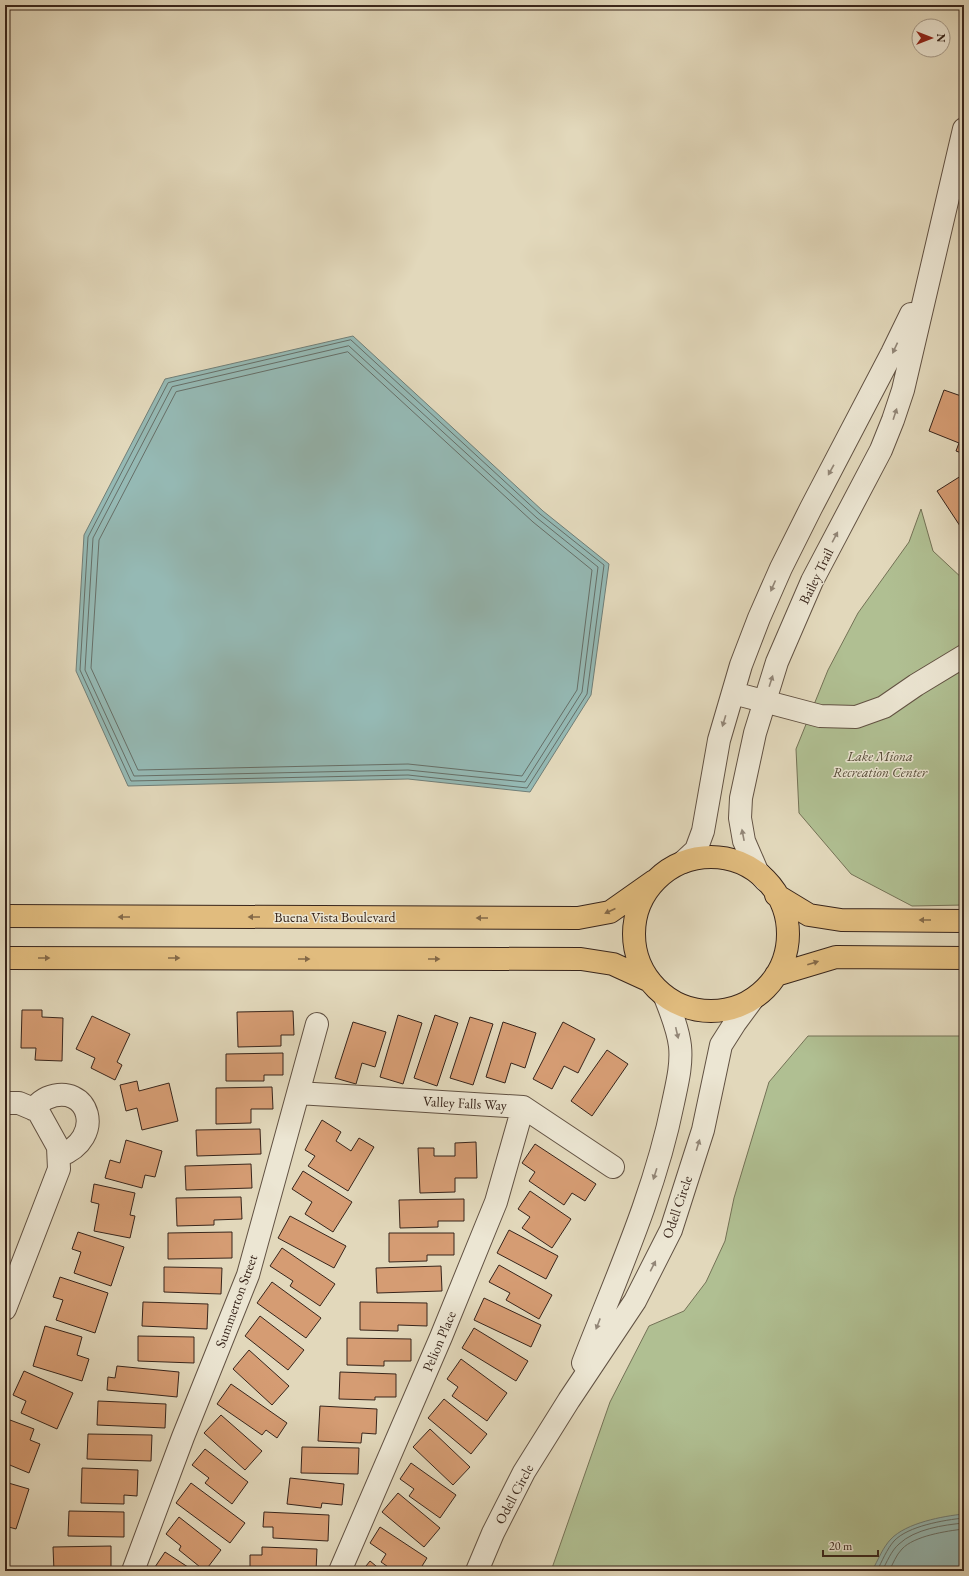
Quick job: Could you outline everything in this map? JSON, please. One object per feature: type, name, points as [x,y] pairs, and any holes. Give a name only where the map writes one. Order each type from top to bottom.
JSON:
[{"type":"main road","name":"Buena Vista Boulevard","points":[[5,916],[578,918],[610,912],[668,870],[683,862],[706,857],[728,859],[749,867],[771,888],[808,915],[841,920],[964,921]]},
{"type":"main road","name":"Buena Vista Boulevard","points":[[654,881],[640,904],[634,929],[636,956],[648,980],[665,997],[685,1007],[708,1012],[731,1009],[752,1000],[765,989],[776,975],[784,956],[787,935],[785,914],[771,888]]},
{"type":"main road","points":[[776,975],[836,957],[964,958]]},
{"type":"main road","name":"Buena Vista Boulevard","points":[[5,958],[581,959],[612,964],[648,980]]},
{"type":"street","name":"Bailey Trail","points":[[683,862],[696,850],[703,831],[719,740],[741,665],[759,618],[781,568],[811,508],[892,353],[929,275],[955,211],[964,129]]},
{"type":"street","name":"Bailey Trail","points":[[771,888],[754,865],[744,841],[740,818],[741,798],[754,733],[777,662],[812,581],[881,450],[894,420],[903,390],[929,275]]},
{"type":"street","points":[[733,693],[820,716],[856,717],[884,707],[916,685],[964,656]]},
{"type":"street","name":"Odell Circle","points":[[569,1400],[637,1225],[655,1173],[669,1122],[679,1074],[680,1046],[675,1022],[665,997]]},
{"type":"street","name":"Odell Circle","points":[[477,1571],[493,1533],[524,1472],[569,1400],[635,1301],[671,1230],[703,1130],[721,1045],[735,1022],[752,1000]]},
{"type":"street","name":"Summerton Street","points":[[133,1571],[248,1275],[317,1024]]},
{"type":"street","name":"Valley Falls Way","points":[[298,1093],[523,1107],[613,1167]]},
{"type":"street","points":[[33,1109],[46,1098],[59,1094],[70,1095],[84,1106],[88,1121],[87,1132],[83,1140],[70,1152],[59,1156]]},
{"type":"street","points":[[5,1103],[19,1103],[38,1111],[58,1147],[59,1156],[59,1169],[5,1309]]},
{"type":"street","name":"Pelion Place","points":[[340,1571],[441,1338],[496,1202],[523,1107]]},
{"type":"green space","name":"Lake Miona Recreation Center","points":[[921,509],[933,551],[964,580],[964,905],[912,906],[851,874],[799,813],[796,749],[828,670],[858,613],[909,542]]},
{"type":"green space","points":[[808,1036],[964,1036],[964,1571],[551,1571],[610,1402],[649,1326],[684,1311],[706,1282],[725,1241],[734,1198],[769,1082]]},
{"type":"water","points":[[353,336],[543,511],[609,564],[591,695],[530,792],[408,779],[128,786],[76,671],[84,535],[165,379]]},
{"type":"water","points":[[961,742],[964,742],[964,810],[960,810]]},
{"type":"water","points":[[964,1514],[964,1571],[872,1571],[886,1546],[898,1533],[925,1521],[946,1516]]},
{"type":"building","points":[[944,390],[964,397],[964,454],[956,451],[959,443],[929,431]]},
{"type":"building","points":[[964,474],[964,527],[962,529],[937,491]]},
{"type":"building","points":[[22,1010],[42,1010],[42,1017],[63,1018],[62,1061],[35,1060],[36,1048],[21,1048]]},
{"type":"building","points":[[293,1011],[294,1035],[281,1035],[281,1046],[238,1047],[237,1012]]},
{"type":"building","points":[[398,1015],[422,1023],[403,1084],[380,1077]]},
{"type":"building","points":[[435,1015],[458,1023],[437,1086],[414,1078]]},
{"type":"building","points":[[92,1016],[130,1034],[117,1062],[122,1065],[115,1080],[91,1068],[95,1058],[76,1049]]},
{"type":"building","points":[[5,1017],[7,1017],[6,1053],[5,1053]]},
{"type":"building","points":[[470,1017],[493,1024],[473,1085],[450,1078]]},
{"type":"building","points":[[353,1022],[386,1032],[375,1067],[362,1063],[356,1084],[335,1078]]},
{"type":"building","points":[[503,1022],[536,1033],[525,1068],[511,1063],[505,1083],[486,1077]]},
{"type":"building","points":[[563,1022],[595,1039],[578,1073],[564,1066],[552,1089],[533,1079]]},
{"type":"building","points":[[607,1050],[628,1064],[592,1116],[571,1101]]},
{"type":"building","points":[[283,1053],[283,1075],[264,1075],[264,1081],[226,1081],[226,1054]]},
{"type":"building","points":[[137,1081],[139,1091],[169,1083],[178,1121],[142,1130],[137,1108],[126,1111],[120,1085]]},
{"type":"building","points":[[272,1087],[273,1109],[251,1109],[251,1123],[216,1124],[216,1088]]},
{"type":"building","points":[[322,1120],[341,1132],[336,1141],[351,1151],[359,1138],[374,1147],[348,1191],[308,1166],[315,1156],[305,1150]]},
{"type":"building","points":[[260,1129],[261,1154],[197,1156],[196,1130]]},
{"type":"building","points":[[126,1140],[162,1151],[155,1177],[145,1175],[142,1188],[105,1178],[110,1160],[120,1163]]},
{"type":"building","points":[[476,1142],[477,1178],[455,1178],[455,1192],[420,1193],[418,1148],[434,1148],[434,1156],[455,1156],[455,1143]]},
{"type":"building","points":[[535,1144],[596,1184],[585,1201],[572,1193],[564,1205],[529,1181],[535,1172],[522,1163]]},
{"type":"building","points":[[5,1151],[8,1151],[8,1193],[5,1193]]},
{"type":"building","points":[[251,1164],[252,1188],[186,1190],[185,1166]]},
{"type":"building","points":[[303,1171],[352,1202],[333,1232],[305,1214],[312,1202],[292,1189]]},
{"type":"building","points":[[94,1184],[135,1193],[130,1215],[135,1216],[130,1238],[94,1231],[99,1204],[91,1202]]},
{"type":"building","points":[[530,1191],[571,1219],[552,1248],[522,1228],[530,1217],[518,1209]]},
{"type":"building","points":[[241,1197],[242,1219],[214,1220],[214,1225],[177,1226],[176,1198]]},
{"type":"building","points":[[464,1199],[464,1221],[438,1221],[438,1227],[400,1228],[399,1200]]},
{"type":"building","points":[[290,1216],[346,1246],[334,1268],[278,1238]]},
{"type":"building","points":[[509,1230],[558,1256],[546,1279],[497,1253]]},
{"type":"building","points":[[78,1232],[124,1247],[111,1286],[74,1273],[81,1252],[72,1249]]},
{"type":"building","points":[[232,1232],[232,1258],[168,1259],[168,1233]]},
{"type":"building","points":[[389,1233],[454,1233],[454,1255],[427,1255],[427,1261],[389,1262]]},
{"type":"building","points":[[282,1248],[335,1284],[320,1306],[290,1286],[293,1281],[270,1266]]},
{"type":"building","points":[[499,1265],[552,1295],[539,1319],[506,1300],[510,1293],[489,1282]]},
{"type":"building","points":[[441,1266],[442,1291],[377,1293],[376,1268]]},
{"type":"building","points":[[164,1267],[222,1268],[221,1294],[164,1292]]},
{"type":"building","points":[[60,1277],[108,1293],[95,1333],[56,1320],[63,1300],[53,1297]]},
{"type":"building","points":[[272,1282],[321,1318],[306,1338],[257,1303]]},
{"type":"building","points":[[484,1298],[541,1325],[531,1347],[474,1320]]},
{"type":"building","points":[[143,1302],[208,1304],[207,1329],[142,1326]]},
{"type":"building","points":[[360,1302],[427,1303],[427,1326],[398,1325],[398,1331],[360,1330]]},
{"type":"building","points":[[260,1316],[304,1350],[288,1370],[245,1336]]},
{"type":"building","points":[[45,1326],[82,1337],[77,1355],[89,1359],[82,1381],[33,1366]]},
{"type":"building","points":[[474,1328],[528,1361],[516,1381],[462,1348]]},
{"type":"building","points":[[138,1336],[194,1337],[194,1363],[138,1361]]},
{"type":"building","points":[[347,1338],[411,1339],[411,1361],[384,1361],[384,1366],[347,1365]]},
{"type":"building","points":[[249,1350],[289,1386],[272,1405],[233,1369]]},
{"type":"building","points":[[461,1359],[507,1393],[487,1421],[452,1396],[458,1387],[447,1379]]},
{"type":"building","points":[[117,1366],[179,1372],[177,1397],[107,1390],[108,1377],[115,1378]]},
{"type":"building","points":[[24,1371],[73,1393],[57,1429],[21,1413],[26,1401],[13,1395]]},
{"type":"building","points":[[340,1372],[396,1374],[396,1397],[375,1397],[375,1400],[339,1399]]},
{"type":"building","points":[[231,1384],[287,1423],[277,1438],[266,1430],[262,1435],[217,1404]]},
{"type":"building","points":[[444,1399],[487,1434],[471,1454],[428,1418]]},
{"type":"building","points":[[98,1401],[166,1404],[165,1428],[97,1425]]},
{"type":"building","points":[[320,1406],[377,1409],[376,1434],[362,1433],[361,1443],[318,1441]]},
{"type":"building","points":[[221,1415],[262,1451],[245,1470],[204,1433]]},
{"type":"building","points":[[10,1420],[34,1429],[30,1440],[40,1444],[29,1473],[5,1463],[5,1433]]},
{"type":"building","points":[[430,1429],[470,1467],[453,1485],[413,1447]]},
{"type":"building","points":[[88,1434],[152,1435],[151,1461],[87,1459]]},
{"type":"building","points":[[302,1447],[359,1448],[358,1474],[301,1473]]},
{"type":"building","points":[[205,1449],[248,1482],[232,1504],[205,1483],[209,1478],[192,1465]]},
{"type":"building","points":[[411,1463],[456,1495],[440,1518],[409,1496],[414,1489],[400,1479]]},
{"type":"building","points":[[82,1468],[138,1470],[137,1496],[124,1495],[124,1504],[81,1503]]},
{"type":"building","points":[[290,1478],[344,1484],[342,1505],[322,1503],[321,1508],[287,1504]]},
{"type":"building","points":[[5,1482],[29,1489],[16,1529],[5,1526]]},
{"type":"building","points":[[191,1483],[245,1523],[230,1543],[176,1503]]},
{"type":"building","points":[[398,1493],[440,1528],[424,1547],[382,1512]]},
{"type":"building","points":[[69,1511],[124,1512],[124,1537],[68,1536]]},
{"type":"building","points":[[264,1512],[329,1515],[328,1541],[273,1538],[273,1527],[263,1527]]},
{"type":"building","points":[[179,1517],[221,1550],[205,1571],[179,1550],[181,1546],[166,1534]]},
{"type":"building","points":[[380,1527],[427,1558],[419,1571],[394,1571],[381,1562],[386,1554],[370,1543]]},
{"type":"building","points":[[111,1546],[111,1570],[54,1571],[53,1547]]},
{"type":"building","points":[[262,1547],[317,1549],[316,1571],[250,1571],[250,1555],[262,1555]]},
{"type":"building","points":[[165,1552],[194,1571],[153,1570]]},
{"type":"building","points":[[370,1561],[382,1571],[362,1571]]}]
